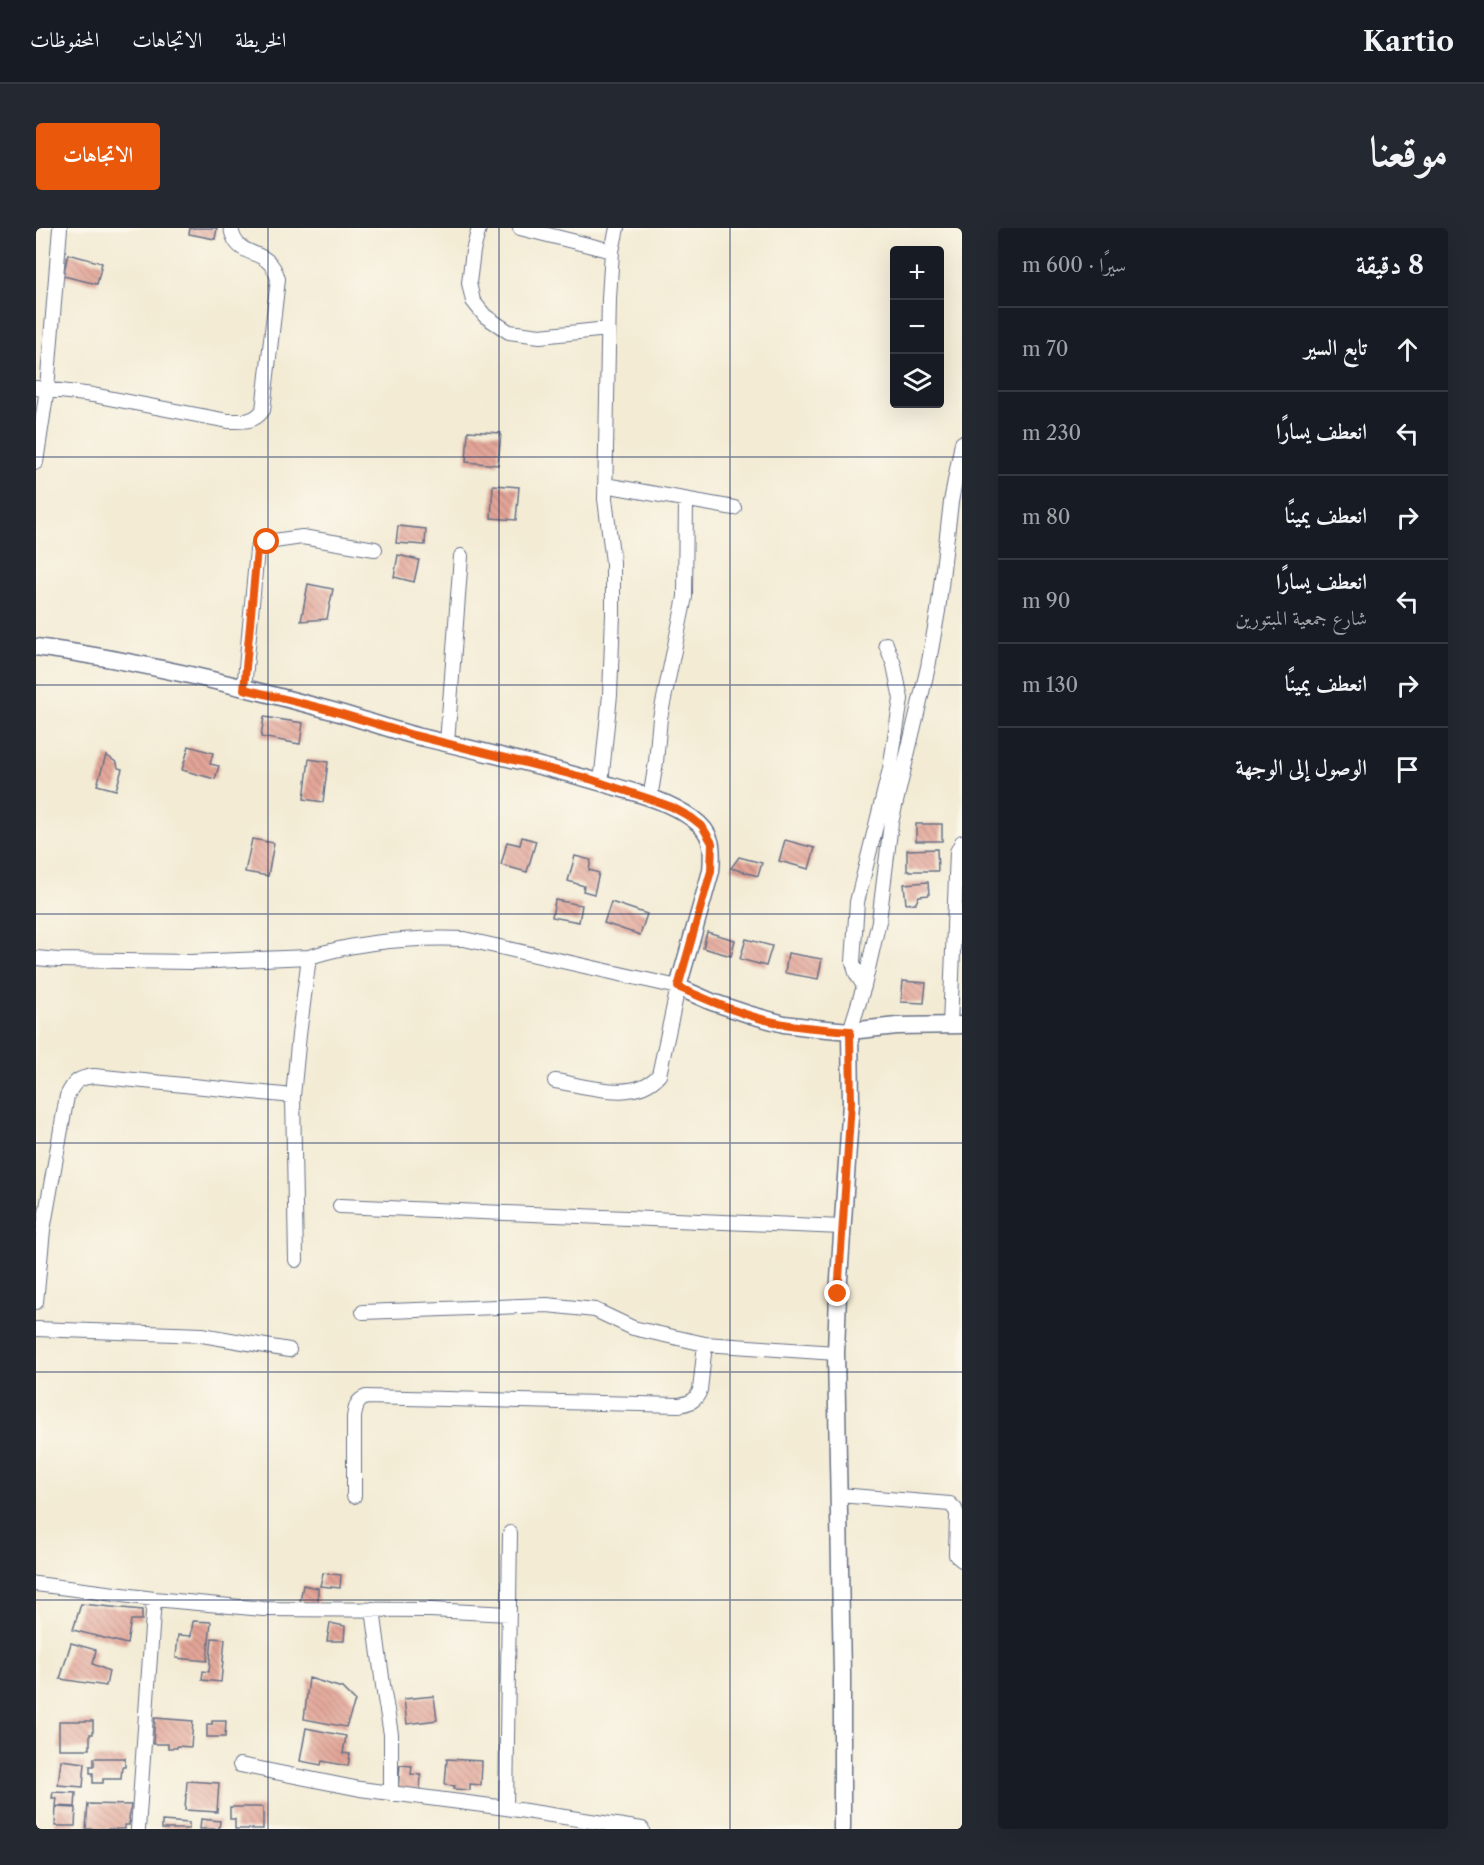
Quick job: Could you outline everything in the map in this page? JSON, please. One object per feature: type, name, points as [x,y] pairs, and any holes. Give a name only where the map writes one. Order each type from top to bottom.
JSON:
[{"type":"street","points":[[36,462],[41,388],[60,228]]},
{"type":"street","points":[[41,388],[93,395],[228,421],[246,421],[258,416],[263,410],[278,279],[275,268],[266,258],[242,249],[233,240],[231,228]]},
{"type":"street","points":[[479,228],[469,282],[473,301],[485,316],[509,332],[540,336],[608,329]]},
{"type":"street","points":[[519,228],[612,251]]},
{"type":"street","points":[[601,783],[610,695],[613,614],[613,562],[605,485],[608,329],[612,251],[617,228]]},
{"type":"street","points":[[842,1829],[836,1353],[851,1103],[850,1031],[864,986],[879,921],[891,823],[928,667],[938,611],[951,502],[962,443]]},
{"type":"street","points":[[605,485],[734,508]]},
{"type":"street","points":[[650,799],[660,718],[685,597],[686,500]]},
{"type":"street","points":[[244,689],[259,546],[267,542],[302,537],[375,549]]},
{"type":"street","points":[[447,743],[461,556]]},
{"type":"street","points":[[864,986],[856,973],[853,962],[857,902],[890,769],[901,699],[894,665],[886,644]]},
{"type":"street","points":[[36,647],[180,673],[329,710],[413,735],[601,783],[672,807],[702,826],[712,843],[711,871],[678,987],[659,1075],[643,1088],[622,1091],[555,1081]]},
{"type":"street","points":[[36,958],[190,962],[309,957],[336,948],[435,938],[464,939],[678,987],[712,1002],[784,1024],[850,1031],[897,1026],[956,1025],[957,852],[962,842]]},
{"type":"street","points":[[296,1260],[293,1096],[309,957]]},
{"type":"street","points":[[36,1302],[39,1230],[67,1096],[74,1083],[84,1077],[94,1076],[293,1096]]},
{"type":"street","points":[[340,1206],[842,1227]]},
{"type":"street","points":[[363,1312],[559,1306],[595,1310],[633,1328],[705,1344],[836,1353]]},
{"type":"street","points":[[36,1329],[202,1335],[289,1350]]},
{"type":"street","points":[[354,1496],[354,1418],[356,1405],[361,1399],[366,1397],[679,1406],[691,1402],[700,1390],[705,1344]]},
{"type":"street","points":[[839,1495],[950,1504],[957,1514],[956,1555],[962,1560]]},
{"type":"street","points":[[506,1808],[510,1533]]},
{"type":"street","points":[[36,1584],[154,1599],[263,1609],[509,1614]]},
{"type":"street","points":[[138,1829],[154,1599]]},
{"type":"street","points":[[372,1610],[391,1734],[392,1794]]},
{"type":"street","points":[[240,1765],[392,1794],[506,1808],[642,1829]]},
{"type":"building","points":[[190,228],[217,228],[215,239],[189,234]]},
{"type":"building","points":[[68,254],[102,263],[97,284],[63,276]]},
{"type":"building","points":[[468,431],[501,433],[498,465],[466,462]]},
{"type":"building","points":[[493,485],[519,487],[516,520],[491,518]]},
{"type":"building","points":[[398,526],[426,529],[425,545],[396,543]]},
{"type":"building","points":[[398,555],[419,560],[414,582],[394,577]]},
{"type":"building","points":[[308,584],[333,589],[327,619],[301,621]]},
{"type":"building","points":[[264,717],[303,723],[300,744],[261,737]]},
{"type":"building","points":[[189,746],[213,753],[210,764],[219,766],[215,779],[182,770]]},
{"type":"building","points":[[106,755],[117,763],[118,768],[122,769],[116,790],[97,785]]},
{"type":"building","points":[[309,759],[328,762],[323,802],[304,799]]},
{"type":"building","points":[[916,824],[942,824],[942,841],[916,841]]},
{"type":"building","points":[[522,837],[536,841],[527,872],[501,865],[507,842],[520,845]]},
{"type":"building","points":[[252,839],[274,843],[268,876],[245,872]]},
{"type":"building","points":[[785,840],[815,848],[809,869],[779,861]]},
{"type":"building","points":[[937,849],[938,871],[907,871],[907,850]]},
{"type":"building","points":[[575,856],[591,860],[589,870],[599,873],[594,894],[583,891],[584,886],[568,881]]},
{"type":"building","points":[[739,857],[762,863],[758,876],[731,868]]},
{"type":"building","points":[[928,882],[929,895],[919,896],[916,903],[906,904],[904,884]]},
{"type":"building","points":[[555,900],[582,905],[579,922],[552,917]]},
{"type":"building","points":[[611,902],[647,914],[640,935],[604,923]]},
{"type":"building","points":[[707,932],[735,940],[731,956],[703,948]]},
{"type":"building","points":[[746,939],[772,946],[766,966],[740,959]]},
{"type":"building","points":[[788,953],[822,959],[818,979],[785,973]]},
{"type":"building","points":[[903,981],[926,983],[924,1003],[901,1002]]},
{"type":"building","points":[[323,1573],[341,1575],[340,1588],[320,1586]]},
{"type":"building","points":[[303,1585],[318,1588],[318,1605],[300,1602]]},
{"type":"building","points":[[81,1604],[142,1610],[142,1620],[131,1620],[127,1644],[73,1630]]},
{"type":"building","points":[[193,1621],[211,1622],[207,1661],[176,1658],[178,1635],[191,1636]]},
{"type":"building","points":[[330,1623],[345,1626],[344,1641],[327,1641]]},
{"type":"building","points":[[212,1638],[225,1639],[221,1682],[202,1680],[203,1671],[209,1672]]},
{"type":"building","points":[[71,1643],[96,1650],[93,1664],[109,1671],[106,1686],[60,1679]]},
{"type":"building","points":[[309,1678],[342,1688],[355,1701],[346,1727],[304,1719]]},
{"type":"building","points":[[434,1696],[437,1720],[407,1724],[404,1699]]},
{"type":"building","points":[[155,1718],[193,1721],[191,1747],[168,1748],[168,1744],[153,1744]]},
{"type":"building","points":[[59,1721],[93,1721],[90,1749],[59,1749]]},
{"type":"building","points":[[212,1721],[226,1721],[225,1737],[207,1737],[207,1724],[212,1724]]},
{"type":"building","points":[[306,1728],[346,1736],[343,1753],[350,1754],[348,1766],[322,1761],[321,1765],[300,1761]]},
{"type":"building","points":[[94,1758],[125,1758],[121,1779],[103,1779],[103,1783],[93,1783],[90,1766],[94,1766]]},
{"type":"building","points":[[447,1759],[482,1761],[481,1785],[470,1784],[470,1790],[454,1789],[455,1786],[445,1785]]},
{"type":"building","points":[[61,1760],[85,1763],[83,1787],[58,1785]]},
{"type":"building","points":[[400,1765],[412,1766],[411,1774],[421,1775],[420,1791],[398,1789]]},
{"type":"building","points":[[187,1781],[219,1783],[217,1812],[185,1810]]},
{"type":"building","points":[[53,1792],[76,1793],[75,1807],[56,1806],[57,1798],[52,1798]]},
{"type":"building","points":[[88,1804],[131,1805],[129,1819],[131,1822],[125,1825],[125,1829],[86,1829]]},
{"type":"building","points":[[56,1807],[76,1808],[75,1826],[55,1826]]},
{"type":"building","points":[[230,1807],[263,1807],[263,1829],[235,1829],[235,1819],[230,1819]]},
{"type":"building","points":[[201,1819],[220,1821],[219,1829],[200,1829]]},
{"type":"building","points":[[162,1821],[189,1823],[189,1829],[162,1829]]},
{"type":"route","points":[[267,542],[262,543],[257,550],[244,689],[329,710],[413,735],[590,779],[672,807],[702,826],[712,843],[711,871],[678,987],[712,1002],[768,1020],[784,1024],[850,1031],[851,1103],[838,1294]]}]
